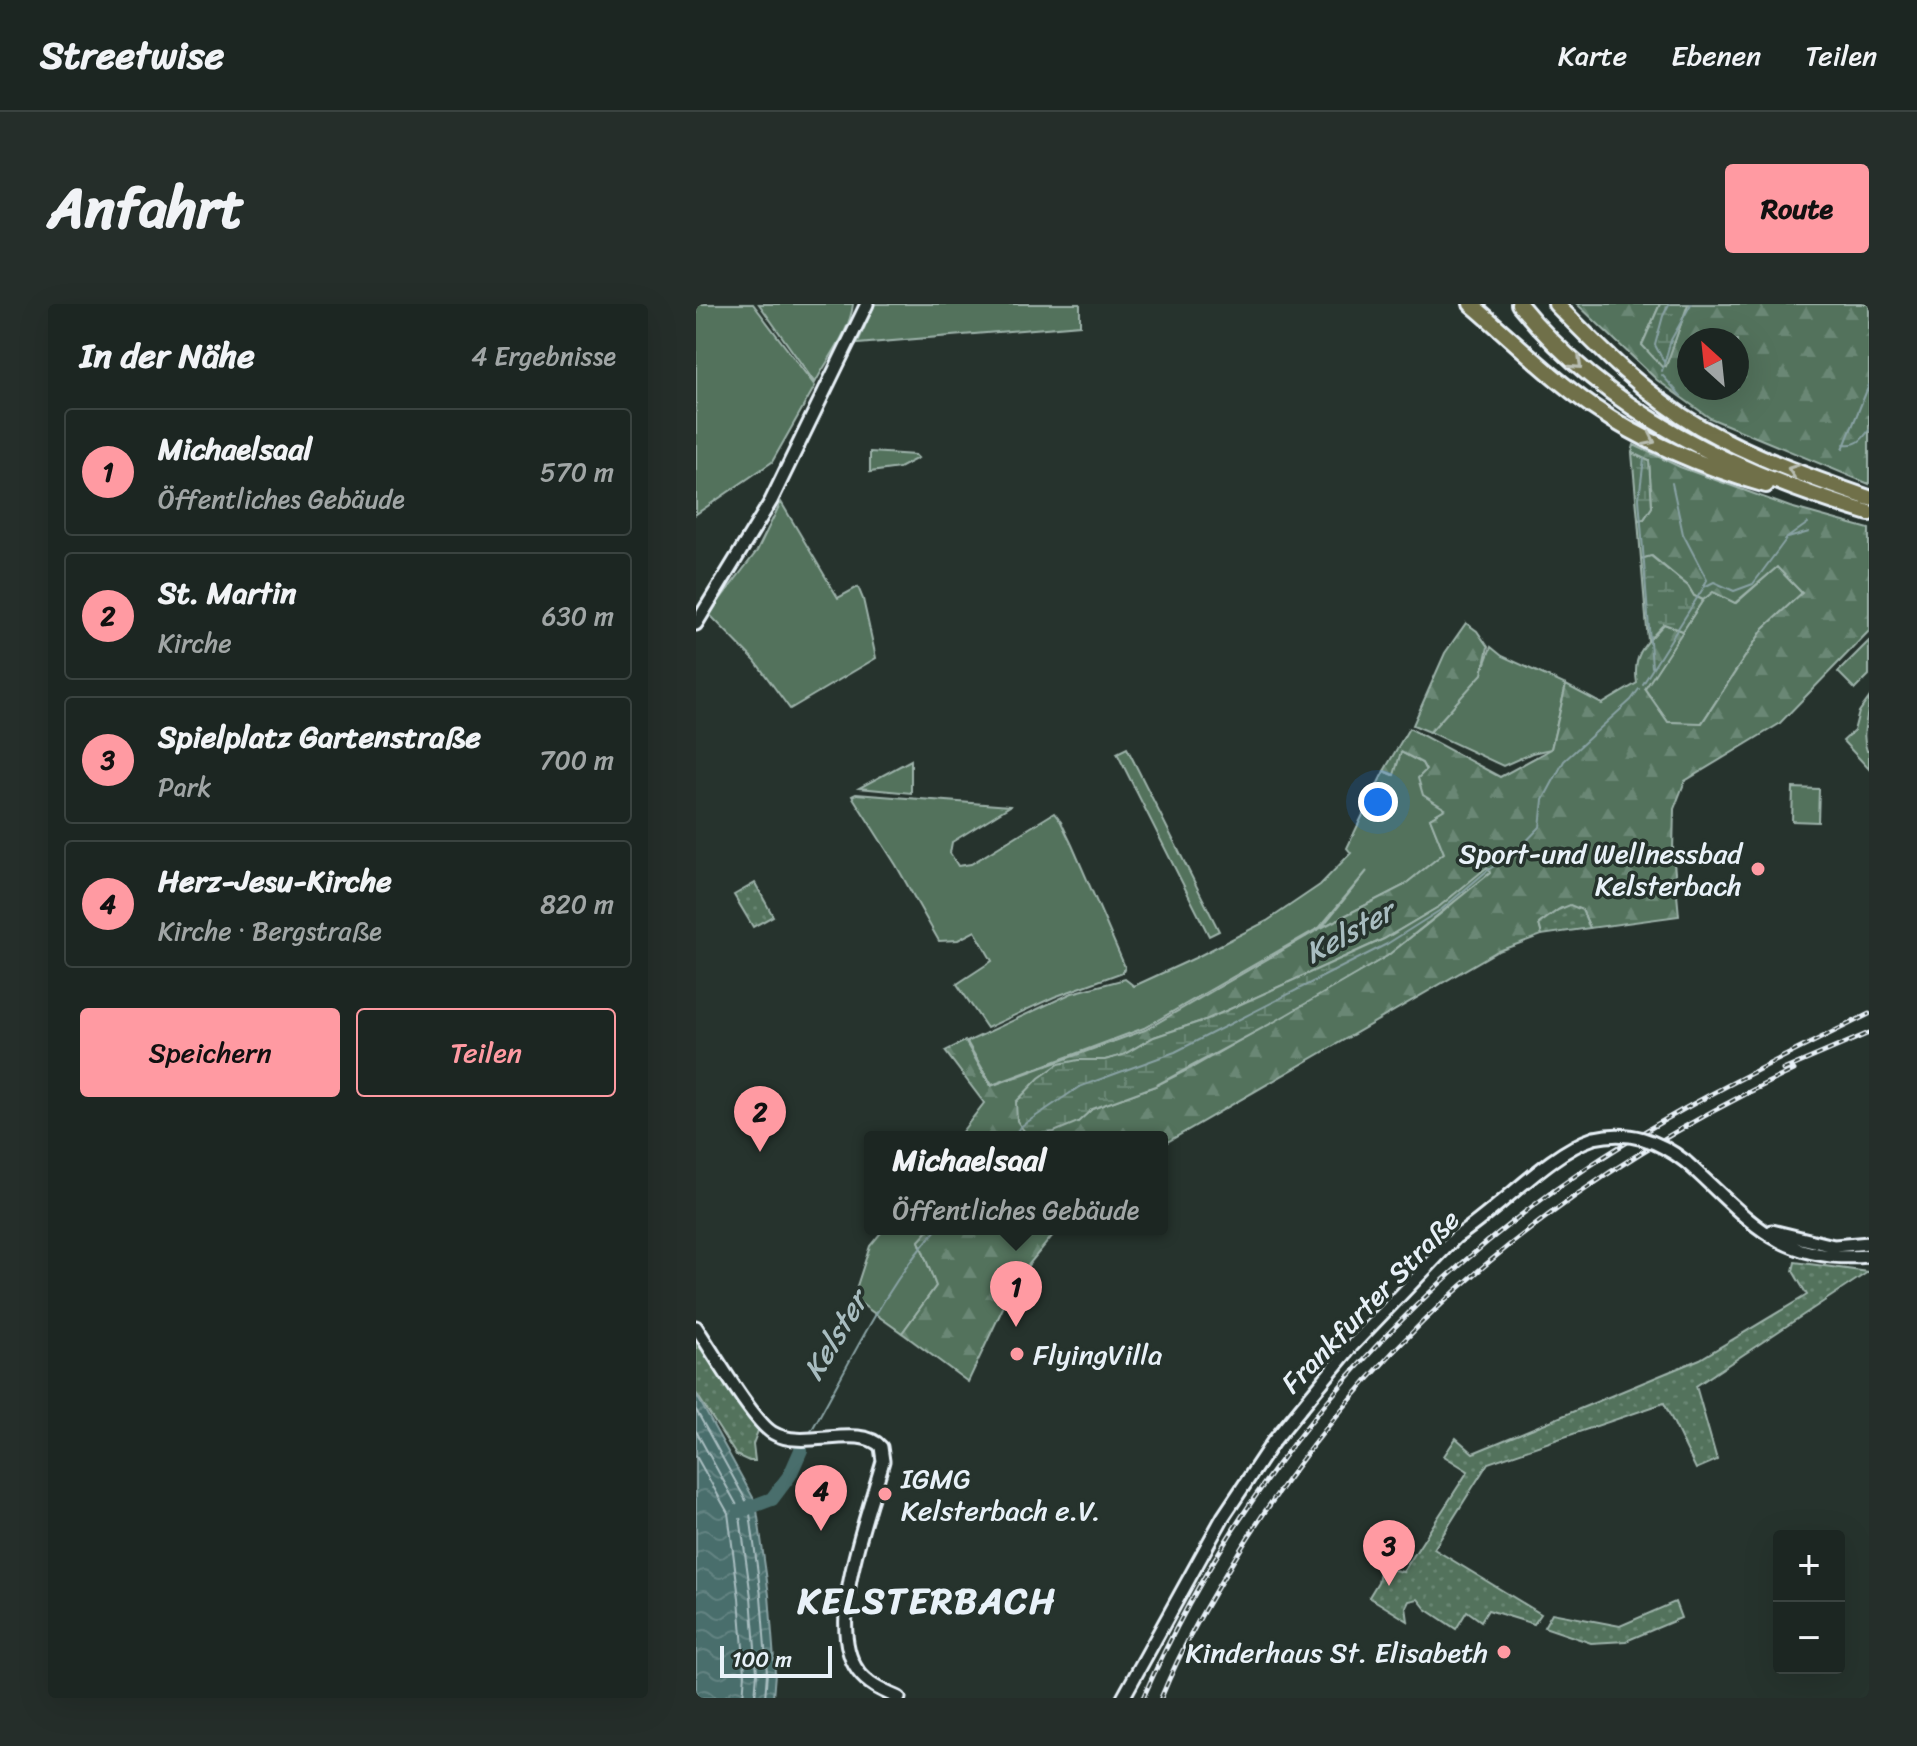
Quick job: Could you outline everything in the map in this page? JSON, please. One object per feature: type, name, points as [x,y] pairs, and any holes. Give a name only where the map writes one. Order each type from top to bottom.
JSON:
[{"type":"highway","points":[[1471,304],[1570,390],[1636,433],[1722,471],[1869,513]]},
{"type":"highway","points":[[1482,304],[1519,346]]},
{"type":"highway","points":[[1556,304],[1634,379],[1699,426],[1763,458],[1869,498]]},
{"type":"highway","points":[[1521,306],[1578,365],[1648,420],[1710,453],[1813,496]]},
{"type":"street","points":[[696,624],[771,501],[867,304]]},
{"type":"street","name":"Frankfurter Straße","points":[[1123,1698],[1223,1517],[1273,1442],[1318,1385],[1456,1237],[1485,1218],[1567,1151],[1594,1138],[1616,1134],[1637,1136],[1666,1148],[1686,1162],[1748,1220]]},
{"type":"street","points":[[1748,1220],[1783,1235],[1818,1244],[1850,1246],[1869,1243]]},
{"type":"street","points":[[1748,1220],[1771,1237],[1799,1250],[1833,1257],[1869,1256]]},
{"type":"street","points":[[696,1327],[756,1416],[771,1432],[794,1441],[873,1440],[881,1447],[883,1461],[846,1594],[846,1639],[855,1668],[863,1677],[899,1698]]},
{"type":"green space","points":[[696,304],[753,304],[815,386],[772,462],[696,514]]},
{"type":"green space","points":[[759,304],[853,304],[843,335],[815,383]]},
{"type":"green space","points":[[875,304],[1080,304],[1080,325],[857,344]]},
{"type":"green space","points":[[1577,304],[1660,304],[1642,345],[1666,366],[1677,335],[1677,394],[1657,380]]},
{"type":"green space","points":[[1660,304],[1688,304],[1666,366],[1662,367],[1642,345]]},
{"type":"green space","points":[[1688,304],[1869,304],[1869,484],[1710,418],[1685,400],[1749,400],[1749,328],[1679,328]]},
{"type":"green space","points":[[1634,445],[1680,467],[1790,507],[1869,529],[1869,631],[1779,724],[1685,781],[1674,809],[1673,851],[1679,916],[1590,928],[1582,910],[1561,908],[1539,924],[1542,935],[1496,952],[1168,1142],[1168,1131],[963,1131],[984,1103],[945,1051],[965,1041],[991,1086],[1145,1030],[1321,928],[1403,886],[1444,853],[1430,818],[1445,809],[1423,795],[1418,778],[1426,770],[1422,763],[1401,752],[1394,775],[1384,771],[1409,728],[1500,777],[1551,749],[1566,685],[1602,704],[1637,683],[1638,657],[1664,624],[1683,631],[1645,689],[1668,722],[1702,723],[1764,628],[1802,593],[1777,567],[1735,603],[1713,592],[1703,600],[1694,596],[1688,586],[1652,556],[1641,559],[1638,520],[1644,519],[1652,507],[1649,461],[1632,453]],"holes":[[[1489,869],[1444,911],[1387,956],[1193,1067],[1155,1086],[1092,1109],[1078,1122],[1078,1060],[1105,1060],[1123,1055],[1154,1037],[1208,1019],[1384,939],[1440,906]]]},
{"type":"green space","points":[[870,452],[915,455],[918,458],[899,468],[870,472]]},
{"type":"green space","points":[[1632,453],[1649,461],[1652,507],[1644,519],[1638,520]]},
{"type":"green space","points":[[781,502],[838,598],[858,587],[876,658],[790,709],[755,661],[709,614],[757,551]]},
{"type":"green space","points":[[1651,556],[1688,586],[1694,596],[1703,600],[1683,631],[1664,624],[1648,641],[1641,559]]},
{"type":"green space","points":[[1777,567],[1802,593],[1764,628],[1701,724],[1668,722],[1644,689],[1703,600],[1713,591],[1736,603]]},
{"type":"green space","points":[[1466,623],[1477,631],[1488,647],[1482,674],[1430,732],[1413,725],[1445,653]]},
{"type":"green space","points":[[1869,641],[1869,675],[1855,689],[1838,672]]},
{"type":"green space","points":[[1491,647],[1502,656],[1566,685],[1551,749],[1532,753],[1503,766],[1430,732],[1481,674]]},
{"type":"green space","points":[[1869,698],[1864,738],[1869,751],[1869,769],[1843,741],[1854,731],[1859,712]]},
{"type":"green space","points":[[1127,748],[1219,931],[1209,936],[1117,753]]},
{"type":"green space","points":[[1401,752],[1422,763],[1445,809],[1430,818],[1444,853],[1403,886],[1321,928],[1367,871],[1320,927],[1144,1028],[992,1085],[967,1042],[1072,993],[1125,979],[1134,986],[1267,921],[1320,885],[1351,853],[1347,848],[1379,781],[1384,771],[1393,775]]},
{"type":"green space","points":[[911,760],[911,793],[859,788]]},
{"type":"green space","points":[[1793,788],[1819,789],[1818,822],[1792,821]]},
{"type":"green space","points":[[852,796],[1010,806],[952,842],[950,853],[958,866],[971,864],[1054,813],[1072,845],[1125,967],[1123,972],[1054,997],[987,1028],[957,984],[992,961],[975,931],[958,940],[939,941]]},
{"type":"green space","points":[[1486,868],[1489,869],[1490,873],[1387,956],[1155,1086],[1092,1109],[1078,1122],[1056,1131],[1024,1131],[1017,1121],[1016,1102],[1039,1078],[1059,1064],[1105,1060],[1123,1055],[1154,1037],[1208,1019],[1384,939],[1440,906]]},
{"type":"green space","points":[[755,883],[773,916],[753,927],[734,895]]},
{"type":"green space","points":[[1570,905],[1582,910],[1590,928],[1542,935],[1539,924]]},
{"type":"green space","points":[[879,1235],[924,1235],[919,1241],[936,1286],[902,1333],[853,1298],[870,1246]]},
{"type":"green space","points":[[924,1235],[1053,1235],[1016,1280],[968,1382],[902,1333],[936,1286],[919,1241]]},
{"type":"green space","points":[[1795,1262],[1868,1272],[1696,1386],[1717,1460],[1696,1469],[1664,1403],[1488,1463],[1434,1549],[1541,1614],[1534,1624],[1488,1610],[1481,1621],[1467,1611],[1456,1629],[1426,1609],[1418,1599],[1409,1601],[1406,1607],[1408,1621],[1369,1597],[1378,1582],[1381,1567],[1403,1572],[1468,1471],[1444,1456],[1456,1438],[1473,1453],[1700,1359],[1807,1295],[1793,1271]]},
{"type":"green space","points":[[696,1329],[739,1392],[759,1428],[753,1444],[755,1461],[736,1455],[696,1393]]},
{"type":"green space","points":[[1675,1602],[1681,1618],[1626,1641],[1591,1643],[1544,1627],[1552,1613],[1620,1626]]},
{"type":"water","points":[[696,1394],[756,1503],[769,1595],[775,1673],[773,1698],[696,1698]]},
{"type":"waterway","name":"Kelster","points":[[1664,362],[1655,345],[1669,304]]},
{"type":"waterway","name":"Kelster","points":[[1662,371],[1671,340],[1691,304]]},
{"type":"waterway","name":"Kelster","points":[[1662,375],[1677,392]]},
{"type":"waterway","points":[[1843,449],[1869,385]]},
{"type":"waterway","points":[[1844,444],[1859,442],[1869,430]]},
{"type":"waterway","name":"Kelster","points":[[1644,459],[1639,498],[1652,667]]},
{"type":"waterway","points":[[1672,483],[1683,534],[1707,580],[1704,586]]},
{"type":"waterway","points":[[1643,684],[1704,587],[1714,582],[1734,591],[1753,584],[1787,538],[1808,523]]},
{"type":"waterway","points":[[1788,538],[1809,532]]},
{"type":"waterway","name":"Kelster","points":[[1017,1131],[1079,1087],[1175,1052],[1387,944],[1442,909],[1488,870],[1516,852],[1540,827],[1543,800],[1564,761],[1639,689]]},
{"type":"waterway","name":"Kelster","points":[[810,1433],[884,1301],[932,1235]]},
{"type":"waterway","name":"Kelster","points":[[740,1511],[772,1499],[790,1475],[801,1450]]},
{"type":"railway","points":[[1143,1698],[1181,1619],[1225,1543],[1274,1470],[1328,1401],[1386,1336],[1449,1275],[1517,1218],[1622,1145],[1726,1086],[1869,1014]]},
{"type":"railway","points":[[1783,1070],[1869,1033]]},
{"type":"railway","points":[[1161,1698],[1212,1597],[1247,1539],[1301,1461],[1358,1390],[1420,1324],[1486,1264],[1556,1209],[1631,1159],[1710,1113],[1794,1070]]},
{"type":"place","name":"Sport-und Wellnessbad Kelsterbach","points":[[1758,869]]},
{"type":"place","name":"St. Martin","points":[[760,1152]]},
{"type":"place","name":"Michaelsaal","points":[[1016,1327]]},
{"type":"place","name":"FlyingVilla","points":[[1017,1354]]},
{"type":"place","name":"IGMG Kelsterbach e.V.","points":[[885,1494]]},
{"type":"place","name":"Herz-Jesu-Kirche","points":[[821,1531]]},
{"type":"place","name":"Spielplatz Gartenstraße","points":[[1389,1586]]},
{"type":"place","name":"Kinderhaus St. Elisabeth","points":[[1504,1652]]},
{"type":"district","name":"KELSTERBACH","points":[[927,1600]]}]
